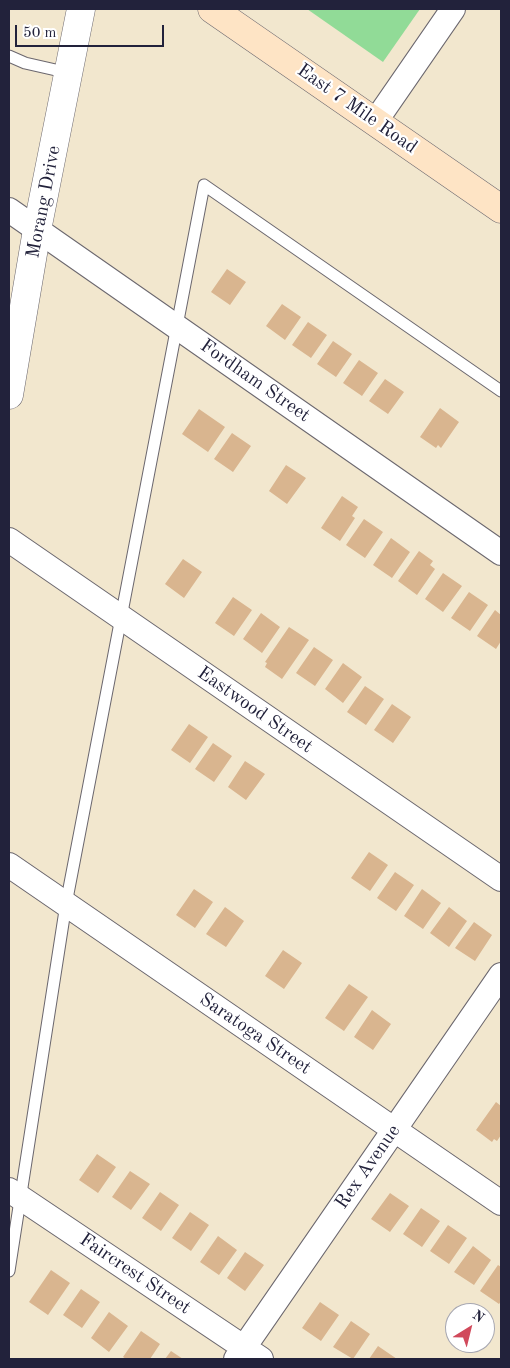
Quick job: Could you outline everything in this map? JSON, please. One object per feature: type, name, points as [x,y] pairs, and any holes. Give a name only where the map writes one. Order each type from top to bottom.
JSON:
[{"type":"main road","name":"East 7 Mile Road","points":[[212,9],[501,210]]},
{"type":"street","name":"Morang Drive","points":[[9,395],[38,230],[81,9]]},
{"type":"street","points":[[375,122],[452,9]]},
{"type":"street","name":"Fordham Street","points":[[9,210],[501,552]]},
{"type":"street","name":"Eastwood Street","points":[[9,540],[501,879]]},
{"type":"street","name":"Saratoga Street","points":[[9,865],[501,1203]]},
{"type":"street","name":"Rex Avenue","points":[[247,1355],[394,1129],[501,975]]},
{"type":"street","name":"Faircrest Street","points":[[15,1194],[247,1355]]},
{"type":"lane","points":[[9,56],[25,63],[70,73]]},
{"type":"lane","points":[[9,1271],[15,1194],[66,904],[98,746],[120,617],[175,326],[204,185],[501,391]]},
{"type":"green space","points":[[307,9],[420,9],[383,62]]},
{"type":"building","points":[[227,269],[246,282],[230,305],[211,292]]},
{"type":"building","points":[[282,304],[301,317],[285,340],[266,326]]},
{"type":"building","points":[[308,322],[327,335],[311,358],[292,345]]},
{"type":"building","points":[[333,341],[352,354],[336,377],[317,364]]},
{"type":"building","points":[[359,360],[378,373],[362,396],[343,383]]},
{"type":"building","points":[[385,379],[404,392],[388,414],[369,401]]},
{"type":"building","points":[[440,408],[459,422],[441,448],[438,445],[436,448],[420,437]]},
{"type":"building","points":[[199,409],[225,427],[208,452],[182,434]]},
{"type":"building","points":[[232,433],[251,446],[233,472],[214,459]]},
{"type":"building","points":[[286,465],[306,478],[287,504],[269,491]]},
{"type":"building","points":[[342,496],[358,507],[352,516],[355,518],[340,541],[321,528]]},
{"type":"building","points":[[364,519],[383,532],[365,558],[346,545]]},
{"type":"building","points":[[391,538],[410,552],[392,578],[373,565]]},
{"type":"building","points":[[419,551],[433,561],[430,565],[435,569],[417,595],[398,581]]},
{"type":"building","points":[[183,559],[202,572],[184,598],[165,584]]},
{"type":"building","points":[[443,573],[462,586],[443,612],[425,599]]},
{"type":"building","points":[[469,592],[488,605],[470,631],[451,618]]},
{"type":"building","points":[[233,597],[252,610],[234,636],[215,623]]},
{"type":"building","points":[[495,610],[501,615],[501,641],[496,649],[477,636]]},
{"type":"building","points":[[261,613],[280,627],[262,653],[243,639]]},
{"type":"building","points":[[289,627],[309,640],[282,679],[265,667],[267,663],[265,662]]},
{"type":"building","points":[[314,647],[333,660],[315,686],[296,673]]},
{"type":"building","points":[[343,663],[362,677],[343,703],[325,689]]},
{"type":"building","points":[[365,686],[384,699],[366,725],[347,712]]},
{"type":"building","points":[[392,704],[411,717],[393,743],[374,730]]},
{"type":"building","points":[[189,724],[208,737],[190,763],[171,750]]},
{"type":"building","points":[[213,743],[232,756],[214,782],[195,769]]},
{"type":"building","points":[[245,761],[265,774],[246,800],[228,787]]},
{"type":"building","points":[[369,852],[388,865],[370,891],[351,878]]},
{"type":"building","points":[[395,872],[414,885],[396,911],[377,898]]},
{"type":"building","points":[[194,889],[213,902],[195,928],[176,915]]},
{"type":"building","points":[[422,889],[441,903],[423,929],[404,916]]},
{"type":"building","points":[[225,907],[244,921],[226,947],[206,934]]},
{"type":"building","points":[[449,907],[467,921],[449,947],[430,933]]},
{"type":"building","points":[[474,922],[492,935],[475,961],[455,948]]},
{"type":"building","points":[[283,950],[302,963],[284,989],[265,976]]},
{"type":"building","points":[[349,984],[368,997],[344,1031],[325,1018]]},
{"type":"building","points":[[372,1010],[391,1024],[373,1050],[354,1037]]},
{"type":"building","points":[[496,1102],[501,1106],[501,1135],[497,1141],[494,1139],[492,1142],[476,1130]]},
{"type":"building","points":[[97,1154],[116,1167],[98,1193],[79,1180]]},
{"type":"building","points":[[130,1171],[150,1184],[131,1210],[112,1197]]},
{"type":"building","points":[[160,1192],[179,1205],[161,1231],[142,1218]]},
{"type":"building","points":[[390,1193],[409,1206],[390,1232],[371,1219]]},
{"type":"building","points":[[421,1208],[440,1221],[422,1247],[403,1234]]},
{"type":"building","points":[[190,1212],[209,1225],[191,1251],[172,1238]]},
{"type":"building","points":[[448,1225],[467,1238],[449,1264],[430,1251]]},
{"type":"building","points":[[218,1236],[237,1250],[219,1275],[200,1262]]},
{"type":"building","points":[[473,1246],[491,1260],[474,1285],[454,1272]]},
{"type":"building","points":[[245,1252],[264,1265],[245,1291],[227,1278]]},
{"type":"building","points":[[498,1265],[501,1267],[501,1301],[499,1304],[480,1291]]},
{"type":"building","points":[[51,1270],[70,1283],[48,1315],[29,1302]]},
{"type":"building","points":[[81,1289],[100,1302],[82,1328],[63,1315]]},
{"type":"building","points":[[320,1302],[339,1315],[321,1341],[302,1328]]},
{"type":"building","points":[[109,1312],[128,1326],[109,1352],[91,1338]]},
{"type":"building","points":[[351,1321],[370,1334],[353,1359],[333,1347]]},
{"type":"building","points":[[141,1331],[160,1344],[150,1359],[126,1359],[123,1357]]},
{"type":"building","points":[[378,1346],[397,1359],[369,1359]]},
{"type":"building","points":[[171,1351],[183,1359],[165,1359]]}]
